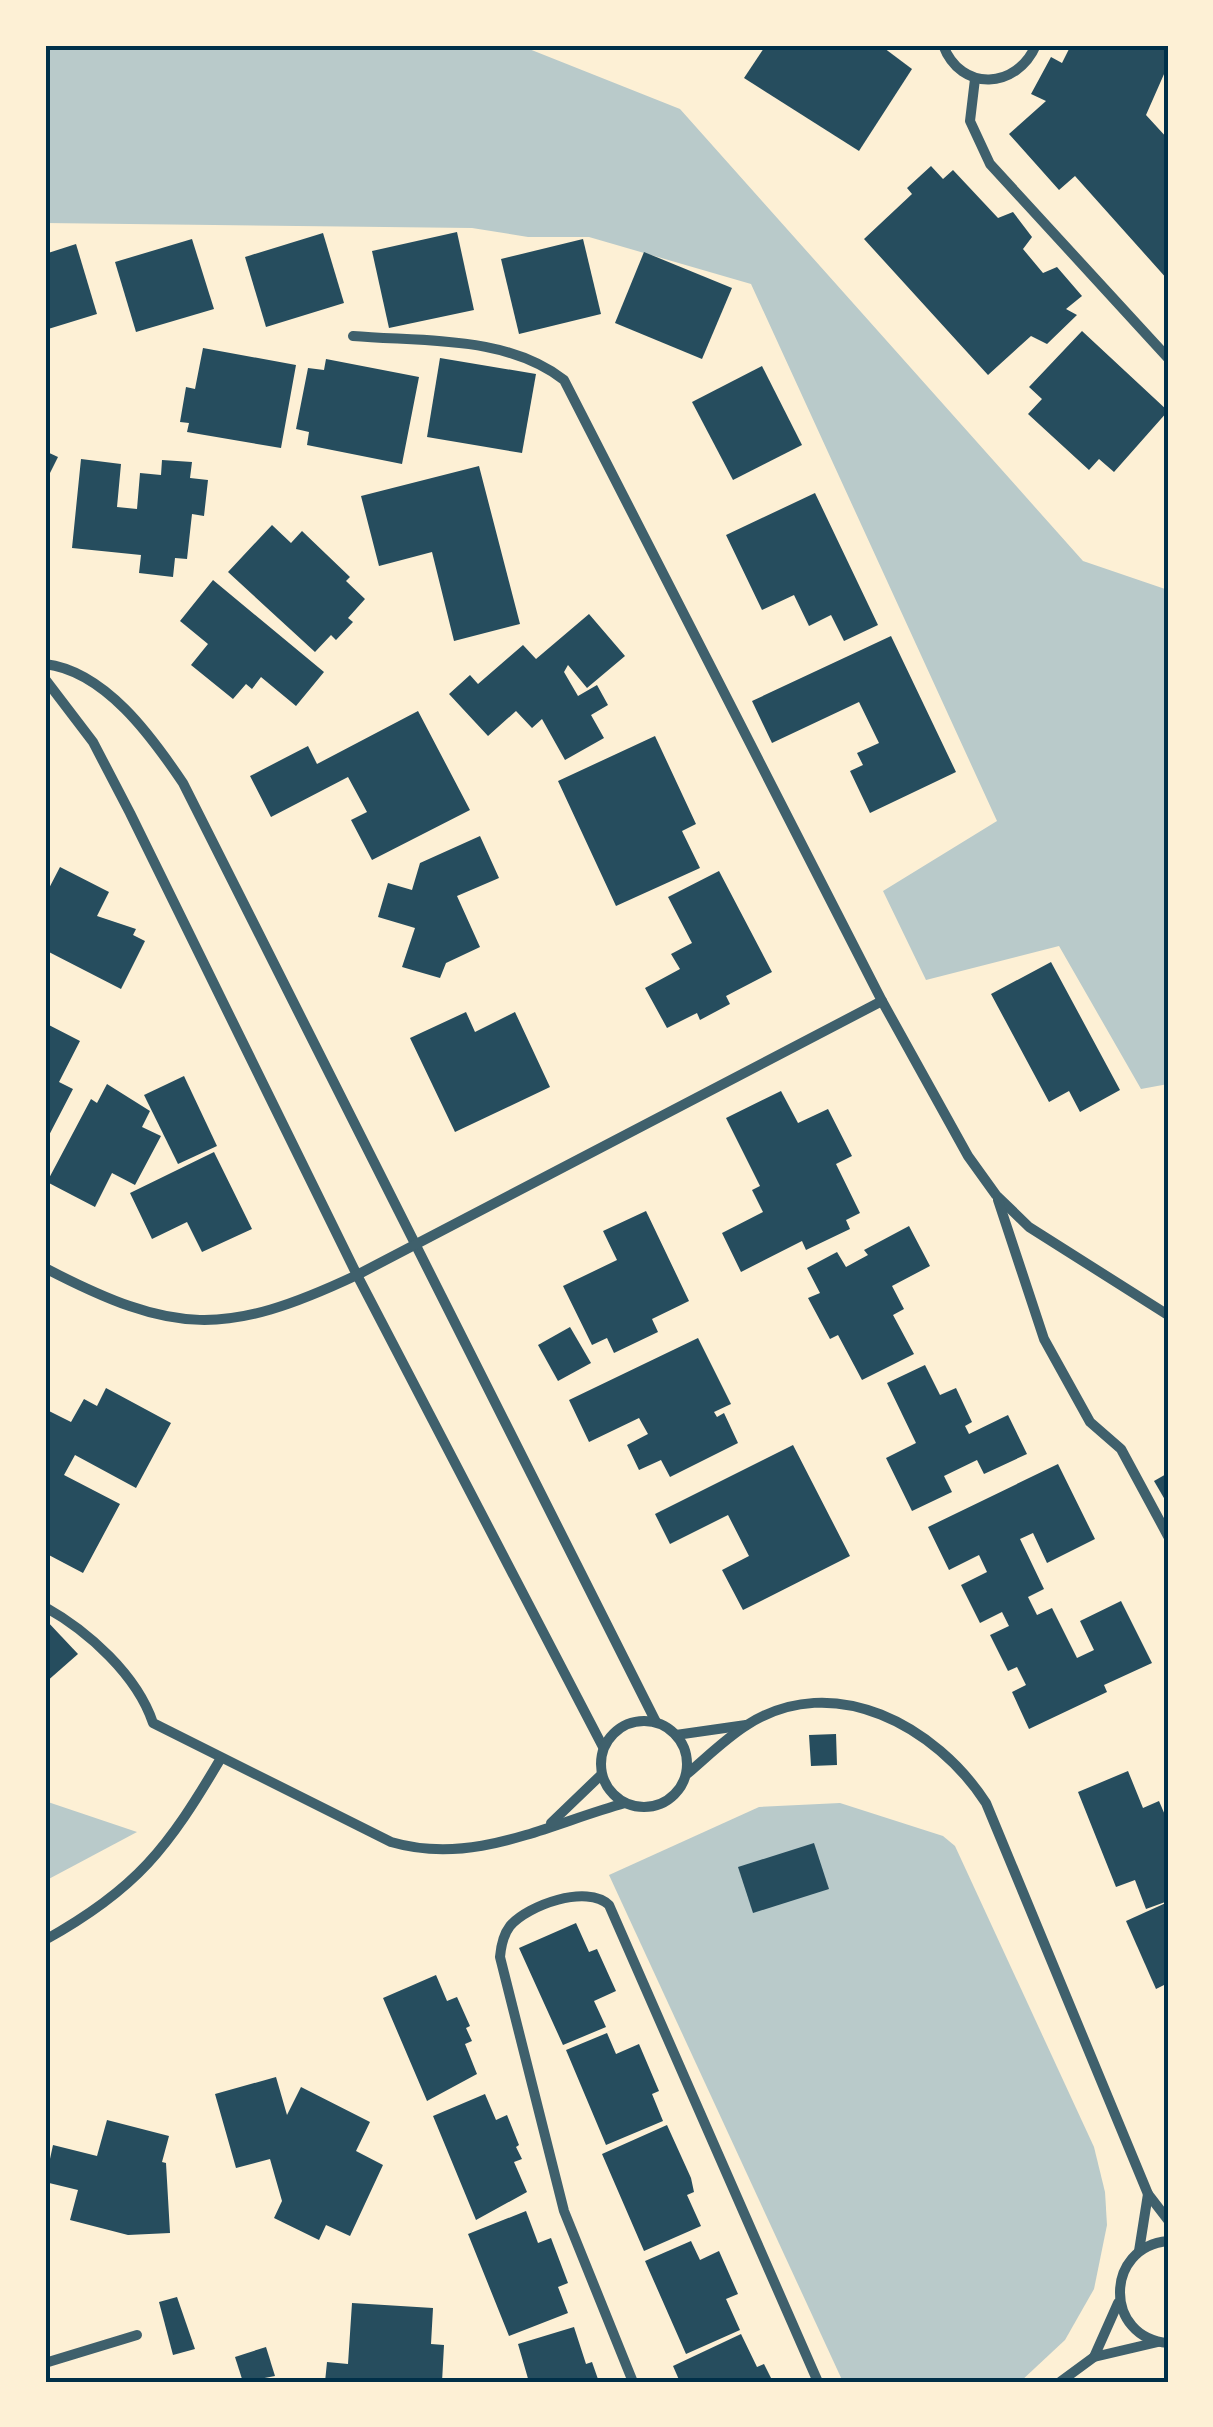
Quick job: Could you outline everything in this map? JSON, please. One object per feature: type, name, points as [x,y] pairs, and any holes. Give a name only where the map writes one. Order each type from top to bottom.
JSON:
[{"type":"street","points":[[943,45],[950,62],[974,79],[1006,78],[1020,70],[1036,45]]},
{"type":"street","points":[[974,79],[970,121],[990,164],[1168,358]]},
{"type":"street","points":[[352,336],[502,349],[538,360],[564,380],[944,1116],[996,1194],[1053,1246],[1168,1316]]},
{"type":"street","points":[[45,664],[82,677],[124,710],[184,783],[656,1722],[676,1735],[684,1746],[687,1774]]},
{"type":"street","points":[[45,679],[93,742],[130,814],[357,1275],[604,1747],[601,1774],[610,1791],[637,1807],[662,1804],[674,1796],[687,1774],[747,1724]]},
{"type":"street","points":[[45,1268],[132,1310],[156,1317],[210,1322],[269,1312],[357,1275],[882,1002]]},
{"type":"street","points":[[996,1194],[1044,1339],[1090,1422],[1121,1448],[1168,1536]]},
{"type":"street","points":[[45,1607],[98,1646],[146,1702],[153,1722],[362,1830],[417,1850],[475,1850],[625,1803]]},
{"type":"street","points":[[676,1735],[747,1724],[794,1706],[843,1703],[912,1728],[956,1762],[986,1804],[1148,2194],[1168,2220]]},
{"type":"street","points":[[604,1747],[625,1724],[656,1722]]},
{"type":"street","points":[[45,1940],[132,1884],[172,1838],[221,1758]]},
{"type":"street","points":[[550,1824],[601,1774]]},
{"type":"street","points":[[634,2382],[564,2211],[500,1957],[509,1927],[521,1916],[578,1896],[599,1898],[609,1906],[818,2382]]},
{"type":"street","points":[[1094,2357],[1119,2301],[1122,2273],[1139,2250],[1148,2194]]},
{"type":"street","points":[[1139,2250],[1168,2241]]},
{"type":"street","points":[[1119,2301],[1132,2328],[1163,2343]]},
{"type":"street","points":[[45,2364],[137,2335]]},
{"type":"street","points":[[1060,2382],[1094,2357],[1163,2343]]},
{"type":"shaded area","points":[[45,45],[519,45],[680,109],[1083,561],[1168,590],[1168,1084],[1141,1089],[1059,946],[926,980],[883,891],[997,821],[751,284],[589,237],[528,237],[472,228],[45,223]]},
{"type":"shaded area","points":[[45,1801],[137,1832],[45,1881]]},
{"type":"shaded area","points":[[840,1803],[943,1836],[955,1846],[1094,2147],[1105,2192],[1107,2225],[1094,2289],[1065,2340],[1020,2382],[843,2382],[609,1875],[759,1807]]},
{"type":"building","points":[[766,45],[880,45],[912,69],[859,151],[744,78]]},
{"type":"building","points":[[1071,45],[1168,45],[1168,65],[1146,115],[1168,139],[1168,280],[1075,176],[1059,190],[1009,134],[1046,101],[1031,94],[1051,57],[1062,63]]},
{"type":"building","points":[[931,166],[943,179],[953,170],[998,218],[1013,212],[1032,237],[1023,249],[1043,273],[1057,267],[1082,296],[1066,309],[1077,315],[1047,344],[1031,336],[988,375],[864,239],[912,194],[907,188]]},
{"type":"building","points":[[457,232],[474,310],[389,328],[372,251]]},
{"type":"building","points":[[323,233],[344,303],[266,327],[245,257]]},
{"type":"building","points":[[192,239],[214,309],[136,332],[115,262]]},
{"type":"building","points":[[583,239],[601,314],[519,334],[501,259]]},
{"type":"building","points":[[76,244],[97,314],[45,330],[45,254]]},
{"type":"building","points":[[644,252],[732,288],[702,359],[615,323]]},
{"type":"building","points":[[1082,331],[1168,411],[1114,472],[1099,459],[1089,470],[1028,414],[1042,399],[1029,387]]},
{"type":"building","points":[[203,348],[296,365],[281,448],[187,432],[189,423],[180,422],[186,387],[195,389]]},
{"type":"building","points":[[440,358],[536,374],[522,453],[427,437]]},
{"type":"building","points":[[326,359],[419,377],[402,464],[307,445],[309,432],[296,429],[308,368],[324,370]]},
{"type":"building","points":[[762,366],[802,445],[733,480],[692,402]]},
{"type":"building","points":[[45,451],[58,457],[45,483]]},
{"type":"building","points":[[81,459],[121,464],[117,507],[137,509],[140,473],[161,475],[162,460],[192,462],[190,478],[208,480],[204,516],[192,514],[187,559],[175,558],[173,577],[139,573],[141,555],[72,548]]},
{"type":"building","points":[[479,466],[520,624],[454,641],[432,552],[379,566],[361,496]]},
{"type":"building","points":[[815,493],[878,625],[844,641],[831,615],[809,626],[794,595],[762,610],[726,535]]},
{"type":"building","points":[[272,525],[291,543],[302,531],[350,577],[346,581],[365,599],[348,618],[353,622],[336,640],[331,635],[315,652],[228,572]]},
{"type":"building","points":[[213,580],[324,672],[296,706],[261,677],[252,689],[246,684],[233,699],[191,665],[208,644],[180,621]]},
{"type":"building","points":[[589,614],[625,656],[587,688],[568,665],[564,672],[578,696],[597,685],[608,705],[591,715],[604,738],[565,760],[542,719],[532,728],[516,711],[488,736],[449,694],[470,675],[478,684],[523,645],[536,659]]},
{"type":"building","points":[[891,636],[956,772],[870,813],[850,771],[863,765],[857,753],[879,743],[859,702],[772,743],[752,701]]},
{"type":"building","points":[[418,711],[470,810],[372,860],[351,820],[367,812],[348,777],[271,817],[250,776],[308,746],[317,764]]},
{"type":"building","points":[[655,736],[696,824],[682,831],[700,868],[616,906],[558,781]]},
{"type":"building","points":[[480,836],[499,878],[457,896],[480,947],[446,963],[440,978],[402,967],[415,928],[378,917],[388,883],[412,890],[420,863]]},
{"type":"building","points":[[60,867],[109,892],[97,916],[136,929],[133,935],[145,941],[121,989],[45,950],[45,896]]},
{"type":"building","points":[[719,871],[772,972],[726,996],[730,1004],[700,1020],[697,1013],[667,1028],[645,988],[680,969],[671,954],[692,943],[668,897]]},
{"type":"building","points":[[1051,962],[1120,1090],[1080,1112],[1069,1091],[1049,1102],[991,994]]},
{"type":"building","points":[[466,1012],[475,1032],[515,1012],[550,1087],[455,1132],[410,1038]]},
{"type":"building","points":[[45,1023],[80,1041],[59,1082],[73,1089],[45,1143]]},
{"type":"building","points":[[184,1076],[217,1146],[178,1164],[144,1095]]},
{"type":"building","points":[[107,1084],[150,1111],[142,1127],[161,1136],[135,1185],[112,1173],[95,1207],[47,1182],[91,1099],[97,1103]]},
{"type":"building","points":[[781,1091],[798,1123],[828,1109],[852,1156],[836,1164],[860,1213],[846,1220],[850,1229],[806,1250],[802,1241],[741,1272],[722,1233],[763,1212],[752,1190],[760,1186],[726,1118]]},
{"type":"building","points":[[214,1152],[252,1229],[202,1252],[187,1222],[152,1239],[130,1193]]},
{"type":"building","points":[[646,1211],[689,1301],[652,1319],[658,1332],[614,1353],[607,1338],[592,1345],[563,1286],[617,1260],[603,1231]]},
{"type":"building","points":[[909,1226],[930,1266],[892,1286],[904,1309],[893,1315],[914,1354],[862,1380],[838,1335],[830,1339],[808,1298],[820,1293],[807,1268],[837,1252],[846,1267],[868,1255],[864,1250]]},
{"type":"building","points":[[570,1327],[591,1363],[558,1381],[538,1345]]},
{"type":"building","points":[[698,1338],[731,1404],[714,1412],[717,1417],[724,1413],[738,1443],[670,1477],[661,1460],[639,1470],[627,1445],[648,1434],[639,1418],[589,1442],[569,1400]]},
{"type":"building","points":[[925,1365],[940,1395],[956,1388],[972,1422],[965,1426],[969,1434],[1008,1415],[1027,1454],[984,1474],[977,1460],[944,1476],[952,1492],[912,1511],[886,1458],[916,1443],[887,1383]]},
{"type":"building","points":[[106,1388],[171,1423],[136,1488],[75,1455],[64,1475],[120,1504],[83,1573],[45,1553],[45,1409],[71,1422],[84,1399],[97,1406]]},
{"type":"building","points":[[793,1445],[850,1556],[743,1610],[722,1570],[749,1556],[728,1515],[670,1544],[655,1514]]},
{"type":"building","points":[[1058,1464],[1095,1539],[1047,1563],[1033,1533],[1020,1539],[1044,1589],[1028,1597],[1037,1615],[1052,1608],[1077,1658],[1094,1650],[1080,1621],[1121,1601],[1152,1663],[1104,1685],[1107,1692],[1029,1729],[1012,1692],[1026,1685],[1017,1667],[1008,1671],[990,1635],[1009,1626],[1002,1612],[980,1623],[961,1585],[987,1572],[979,1555],[949,1570],[928,1527]]},
{"type":"building","points":[[1168,1473],[1168,1505],[1154,1481]]},
{"type":"building","points":[[45,1619],[78,1654],[45,1683]]},
{"type":"building","points":[[836,1734],[837,1765],[811,1766],[809,1735]]},
{"type":"building","points":[[1128,1771],[1143,1808],[1159,1801],[1168,1822],[1168,1901],[1146,1909],[1135,1880],[1116,1887],[1078,1792]]},
{"type":"building","points":[[814,1843],[829,1889],[753,1913],[738,1867]]},
{"type":"building","points":[[1168,1902],[1168,1983],[1156,1989],[1126,1921]]},
{"type":"building","points":[[576,1923],[589,1952],[597,1949],[616,1991],[594,2001],[606,2027],[563,2045],[519,1948]]},
{"type":"building","points":[[436,1975],[447,2001],[457,1997],[470,2026],[466,2028],[472,2041],[465,2044],[477,2074],[427,2101],[383,1998]]},
{"type":"building","points":[[607,2033],[616,2054],[639,2044],[659,2091],[652,2094],[663,2121],[606,2145],[566,2050]]},
{"type":"building","points":[[276,2077],[287,2115],[301,2087],[370,2122],[356,2151],[383,2165],[350,2236],[326,2225],[319,2240],[274,2218],[282,2201],[270,2159],[236,2168],[215,2094]]},
{"type":"building","points":[[485,2094],[496,2120],[507,2115],[522,2159],[514,2162],[527,2192],[476,2220],[433,2116]]},
{"type":"building","points":[[107,2120],[169,2136],[162,2162],[166,2163],[170,2233],[128,2235],[70,2220],[78,2190],[45,2182],[53,2145],[97,2156]]},
{"type":"building","points":[[667,2125],[691,2178],[694,2192],[687,2195],[701,2226],[644,2251],[602,2154]]},
{"type":"building","points":[[526,2211],[538,2243],[551,2238],[568,2283],[558,2287],[568,2313],[509,2336],[468,2234]]},
{"type":"building","points":[[691,2241],[700,2260],[719,2251],[738,2294],[726,2299],[740,2330],[686,2354],[645,2261]]},
{"type":"building","points":[[177,2297],[195,2349],[173,2355],[159,2302]]},
{"type":"building","points":[[352,2303],[433,2308],[431,2344],[444,2345],[442,2382],[325,2382],[327,2362],[348,2364]]},
{"type":"building","points":[[574,2327],[586,2364],[592,2362],[599,2382],[529,2382],[518,2344]]},
{"type":"building","points":[[741,2334],[757,2367],[764,2364],[773,2382],[680,2382],[673,2366]]},
{"type":"building","points":[[266,2347],[275,2376],[243,2382],[235,2357]]}]
